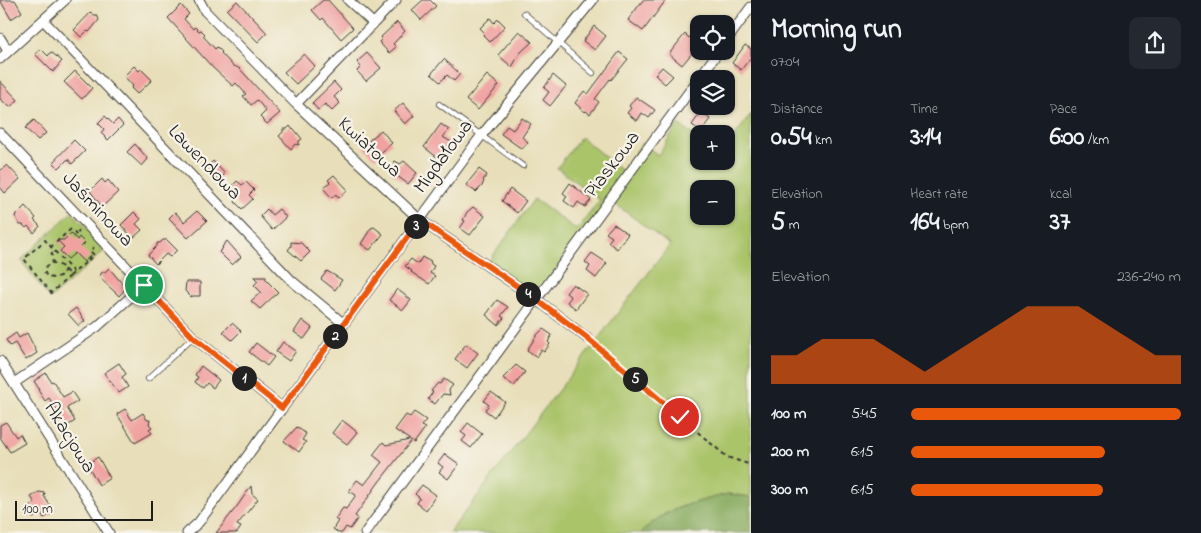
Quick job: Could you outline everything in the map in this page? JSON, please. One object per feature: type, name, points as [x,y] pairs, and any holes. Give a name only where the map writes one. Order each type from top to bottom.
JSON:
[{"type":"street","points":[[0,58],[44,21],[65,0]]},
{"type":"street","name":"Kwiatowa","points":[[199,0],[206,11],[296,104],[420,220],[536,299]]},
{"type":"street","points":[[348,0],[373,23]]},
{"type":"street","points":[[296,104],[396,0]]},
{"type":"street","name":"Migdałowa","points":[[187,533],[199,522],[482,135],[593,0]]},
{"type":"street","points":[[735,29],[751,7]]},
{"type":"street","name":"Lawendowa","points":[[44,21],[292,281],[344,324]]},
{"type":"street","points":[[0,38],[8,51]]},
{"type":"street","name":"Piaskowa","points":[[364,533],[712,60]]},
{"type":"street","name":"Jaśminowa","points":[[0,132],[193,337],[282,408]]},
{"type":"street","points":[[14,383],[97,327],[144,285]]},
{"type":"street","points":[[536,299],[587,338]]},
{"type":"street","name":"Akacjowa","points":[[0,361],[109,533]]},
{"type":"lane","points":[[524,13],[593,73]]},
{"type":"lane","points":[[439,104],[523,166]]},
{"type":"lane","points":[[148,379],[193,337]]},
{"type":"path","points":[[51,247],[71,229],[77,236],[83,221]]},
{"type":"path","points":[[74,273],[45,240],[24,259],[51,293],[74,273],[94,255],[90,250],[101,240]]},
{"type":"path","points":[[51,247],[52,264]]},
{"type":"path","points":[[65,269],[58,277],[47,277],[44,271],[46,266],[52,264],[62,266],[65,269],[70,276]]},
{"type":"path","points":[[587,338],[727,457],[751,465]]},
{"type":"green space","points":[[751,114],[751,497],[728,494],[686,505],[666,513],[641,533],[449,533],[670,245],[614,203],[536,305],[484,268],[534,199],[577,230],[600,200],[557,168],[581,137],[622,171],[642,143],[658,155],[678,124],[690,133],[690,170],[735,170],[735,136]]},
{"type":"green space","points":[[72,212],[106,249],[50,299],[21,260]]},
{"type":"green space","points":[[728,494],[751,497],[751,533],[641,533],[650,524],[670,512],[693,503]]},
{"type":"building","points":[[0,0],[15,0],[22,12],[11,19]]},
{"type":"building","points":[[323,0],[328,0],[353,28],[341,39],[323,18],[321,20],[312,10]]},
{"type":"building","points":[[423,0],[430,0],[436,6],[421,20],[412,10]]},
{"type":"building","points":[[643,0],[666,0],[643,31],[628,20]]},
{"type":"building","points":[[237,1],[267,33],[258,42],[227,10]]},
{"type":"building","points":[[181,5],[189,14],[184,19],[193,29],[195,27],[199,31],[201,30],[205,34],[203,36],[215,49],[217,47],[234,67],[240,69],[280,113],[267,124],[260,117],[266,111],[257,100],[251,105],[243,96],[246,94],[236,83],[233,86],[213,68],[168,18]]},
{"type":"building","points":[[91,12],[97,15],[99,20],[89,32],[87,31],[81,37],[74,30]]},
{"type":"building","points":[[490,18],[494,23],[498,19],[505,26],[490,42],[483,35],[485,33],[480,28]]},
{"type":"building","points":[[397,22],[405,31],[393,44],[396,47],[389,53],[379,42],[382,39],[380,38]]},
{"type":"building","points":[[594,26],[606,36],[595,50],[583,41]]},
{"type":"building","points":[[519,31],[532,42],[520,53],[512,67],[498,55]]},
{"type":"building","points":[[685,34],[689,38],[690,56],[682,65],[669,54]]},
{"type":"building","points":[[745,45],[751,49],[751,57],[741,70],[732,63]]},
{"type":"building","points":[[41,49],[48,56],[51,52],[62,61],[53,72],[35,54]]},
{"type":"building","points":[[619,52],[628,59],[595,99],[599,102],[590,114],[585,112],[575,103],[584,91],[588,94]]},
{"type":"building","points":[[367,53],[381,68],[366,81],[357,71],[361,67],[357,62]]},
{"type":"building","points":[[304,54],[315,66],[296,84],[284,72]]},
{"type":"building","points":[[444,59],[460,74],[454,81],[447,75],[440,82],[431,74]]},
{"type":"building","points":[[134,66],[139,71],[141,69],[152,80],[137,94],[124,76]]},
{"type":"building","points":[[662,67],[673,76],[665,84],[655,75]]},
{"type":"building","points":[[75,71],[92,88],[82,99],[64,82]]},
{"type":"building","points":[[487,75],[499,85],[478,110],[466,100]]},
{"type":"building","points":[[553,75],[566,86],[550,106],[543,100],[549,92],[544,88]]},
{"type":"building","points":[[0,81],[18,100],[10,107],[0,99]]},
{"type":"building","points":[[334,82],[341,90],[334,97],[340,103],[332,111],[325,104],[318,110],[312,103]]},
{"type":"building","points":[[636,97],[655,110],[649,118],[642,113],[637,121],[627,113],[631,108],[629,106]]},
{"type":"building","points":[[403,103],[414,116],[405,124],[394,111]]},
{"type":"building","points":[[699,115],[705,115],[710,119],[706,125],[692,125]]},
{"type":"building","points":[[105,116],[113,124],[118,119],[123,125],[108,140],[101,133],[104,129],[98,123]]},
{"type":"building","points":[[522,118],[531,124],[522,137],[528,142],[522,149],[501,134],[507,126],[513,130]]},
{"type":"building","points":[[34,120],[46,133],[38,140],[25,128]]},
{"type":"building","points":[[441,124],[449,130],[443,137],[451,142],[438,158],[424,147]]},
{"type":"building","points":[[290,126],[302,139],[299,141],[299,145],[295,144],[291,149],[279,136],[283,129],[287,129]]},
{"type":"building","points":[[381,130],[392,143],[375,158],[363,146]]},
{"type":"building","points":[[74,140],[85,151],[72,164],[68,159],[59,168],[53,162]]},
{"type":"building","points":[[135,144],[148,159],[142,166],[127,152]]},
{"type":"building","points":[[213,161],[225,174],[217,180],[206,168]]},
{"type":"building","points":[[395,161],[400,164],[404,161],[417,173],[408,184],[389,170]]},
{"type":"building","points":[[7,165],[20,179],[5,193],[0,187],[0,171]]},
{"type":"building","points":[[479,169],[487,175],[483,180],[482,186],[476,192],[466,185]]},
{"type":"building","points":[[334,175],[348,190],[339,198],[336,194],[332,198],[323,188]]},
{"type":"building","points":[[102,179],[105,183],[108,180],[118,192],[102,207],[90,191]]},
{"type":"building","points":[[237,181],[242,185],[246,182],[254,190],[249,195],[253,199],[242,209],[227,191]]},
{"type":"building","points":[[570,183],[591,200],[585,207],[578,202],[574,208],[564,201],[567,196],[563,193]]},
{"type":"building","points":[[510,189],[526,201],[517,213],[502,201]]},
{"type":"building","points":[[25,206],[36,218],[34,220],[40,226],[34,233],[28,226],[26,228],[20,225],[15,216]]},
{"type":"building","points":[[473,207],[485,216],[470,235],[460,228],[465,221],[463,220],[467,212]]},
{"type":"building","points":[[267,209],[272,215],[279,209],[286,217],[272,230],[260,216]]},
{"type":"building","points":[[197,211],[207,221],[188,238],[169,218],[175,212],[184,222]]},
{"type":"building","points":[[134,212],[141,219],[136,224],[142,230],[133,238],[121,225]]},
{"type":"building","points":[[614,224],[628,234],[617,249],[608,242],[612,237],[606,233]]},
{"type":"building","points":[[374,227],[383,234],[370,250],[361,244],[371,228]]},
{"type":"building","points":[[71,233],[77,240],[79,237],[85,243],[81,247],[90,256],[84,262],[75,253],[68,259],[60,251],[64,247],[57,240],[64,240]]},
{"type":"building","points":[[167,240],[177,250],[170,257],[166,254],[156,264],[148,255],[157,246],[157,243]]},
{"type":"building","points":[[227,241],[241,257],[232,265],[219,252]]},
{"type":"building","points":[[291,242],[301,243],[310,252],[301,261],[288,250]]},
{"type":"building","points":[[592,253],[607,263],[596,278],[587,271],[590,266],[585,262]]},
{"type":"building","points":[[422,257],[430,260],[434,266],[430,273],[435,276],[429,284],[405,266],[411,259],[418,264]]},
{"type":"building","points":[[109,268],[126,288],[119,296],[99,277],[102,272]]},
{"type":"building","points":[[327,271],[342,280],[335,290],[321,279]]},
{"type":"building","points":[[254,277],[266,277],[266,280],[278,292],[260,309],[251,301],[261,292],[254,285],[258,281]]},
{"type":"building","points":[[186,282],[200,282],[200,296],[191,297],[185,291]]},
{"type":"building","points":[[573,284],[587,294],[576,309],[567,302],[571,297],[566,293]]},
{"type":"building","points":[[397,289],[411,300],[403,310],[389,300]]},
{"type":"building","points":[[497,300],[508,307],[501,316],[504,318],[498,325],[486,315]]},
{"type":"building","points":[[76,308],[85,321],[79,326],[68,314]]},
{"type":"building","points":[[302,320],[312,328],[304,339],[294,332]]},
{"type":"building","points":[[232,323],[241,331],[232,340],[223,332]]},
{"type":"building","points":[[543,329],[552,335],[548,342],[550,344],[544,352],[541,350],[537,357],[527,350]]},
{"type":"building","points":[[16,333],[19,338],[27,333],[37,353],[26,360],[15,343],[10,346],[6,340]]},
{"type":"building","points":[[283,342],[296,351],[289,361],[276,352]]},
{"type":"building","points":[[256,343],[274,357],[267,366],[249,352]]},
{"type":"building","points":[[466,344],[478,353],[467,368],[455,359]]},
{"type":"building","points":[[119,363],[126,374],[122,377],[128,387],[119,393],[104,373]]},
{"type":"building","points":[[516,365],[525,372],[514,386],[503,378]]},
{"type":"building","points":[[201,366],[219,380],[213,388],[207,383],[203,388],[195,382],[198,377],[195,375]]},
{"type":"building","points":[[46,373],[63,397],[72,392],[78,401],[67,408],[75,421],[67,426],[49,398],[45,401],[34,381]]},
{"type":"building","points":[[444,379],[453,385],[449,390],[450,395],[443,394],[435,404],[428,399],[433,392],[431,391]]},
{"type":"building","points":[[491,392],[505,402],[494,417],[485,410],[489,405],[484,401]]},
{"type":"building","points":[[125,409],[132,420],[143,413],[147,420],[150,420],[149,424],[152,427],[149,429],[152,433],[135,443],[117,414]]},
{"type":"building","points":[[414,412],[426,420],[421,426],[425,428],[414,443],[411,441],[379,482],[355,516],[358,518],[350,529],[346,527],[342,533],[339,533],[333,529],[338,521],[335,519],[343,508],[346,509],[356,495],[349,491],[357,480],[364,485],[382,462],[373,455],[383,442],[386,445],[410,440],[395,430],[406,415],[410,417]]},
{"type":"building","points":[[342,420],[357,432],[347,444],[332,433]]},
{"type":"building","points":[[6,422],[16,437],[20,434],[25,443],[10,452],[0,437],[0,425]]},
{"type":"building","points":[[468,423],[482,434],[471,448],[462,441],[466,436],[461,432]]},
{"type":"building","points":[[297,427],[306,434],[302,440],[306,442],[299,452],[284,441]]},
{"type":"building","points":[[445,454],[459,464],[448,479],[439,472],[443,467],[438,463]]},
{"type":"building","points":[[98,457],[110,478],[99,485],[87,464]]},
{"type":"building","points":[[422,485],[436,495],[426,510],[417,503],[420,498],[415,494]]},
{"type":"building","points":[[251,486],[252,494],[258,499],[237,525],[241,527],[237,533],[216,533],[238,505]]},
{"type":"building","points":[[39,492],[45,493],[44,496],[54,512],[44,518],[41,513],[33,518],[27,508],[35,503],[31,497]]},
{"type":"route","points":[[144,285],[193,337],[282,408],[420,220],[536,299],[587,338],[680,417]]}]
